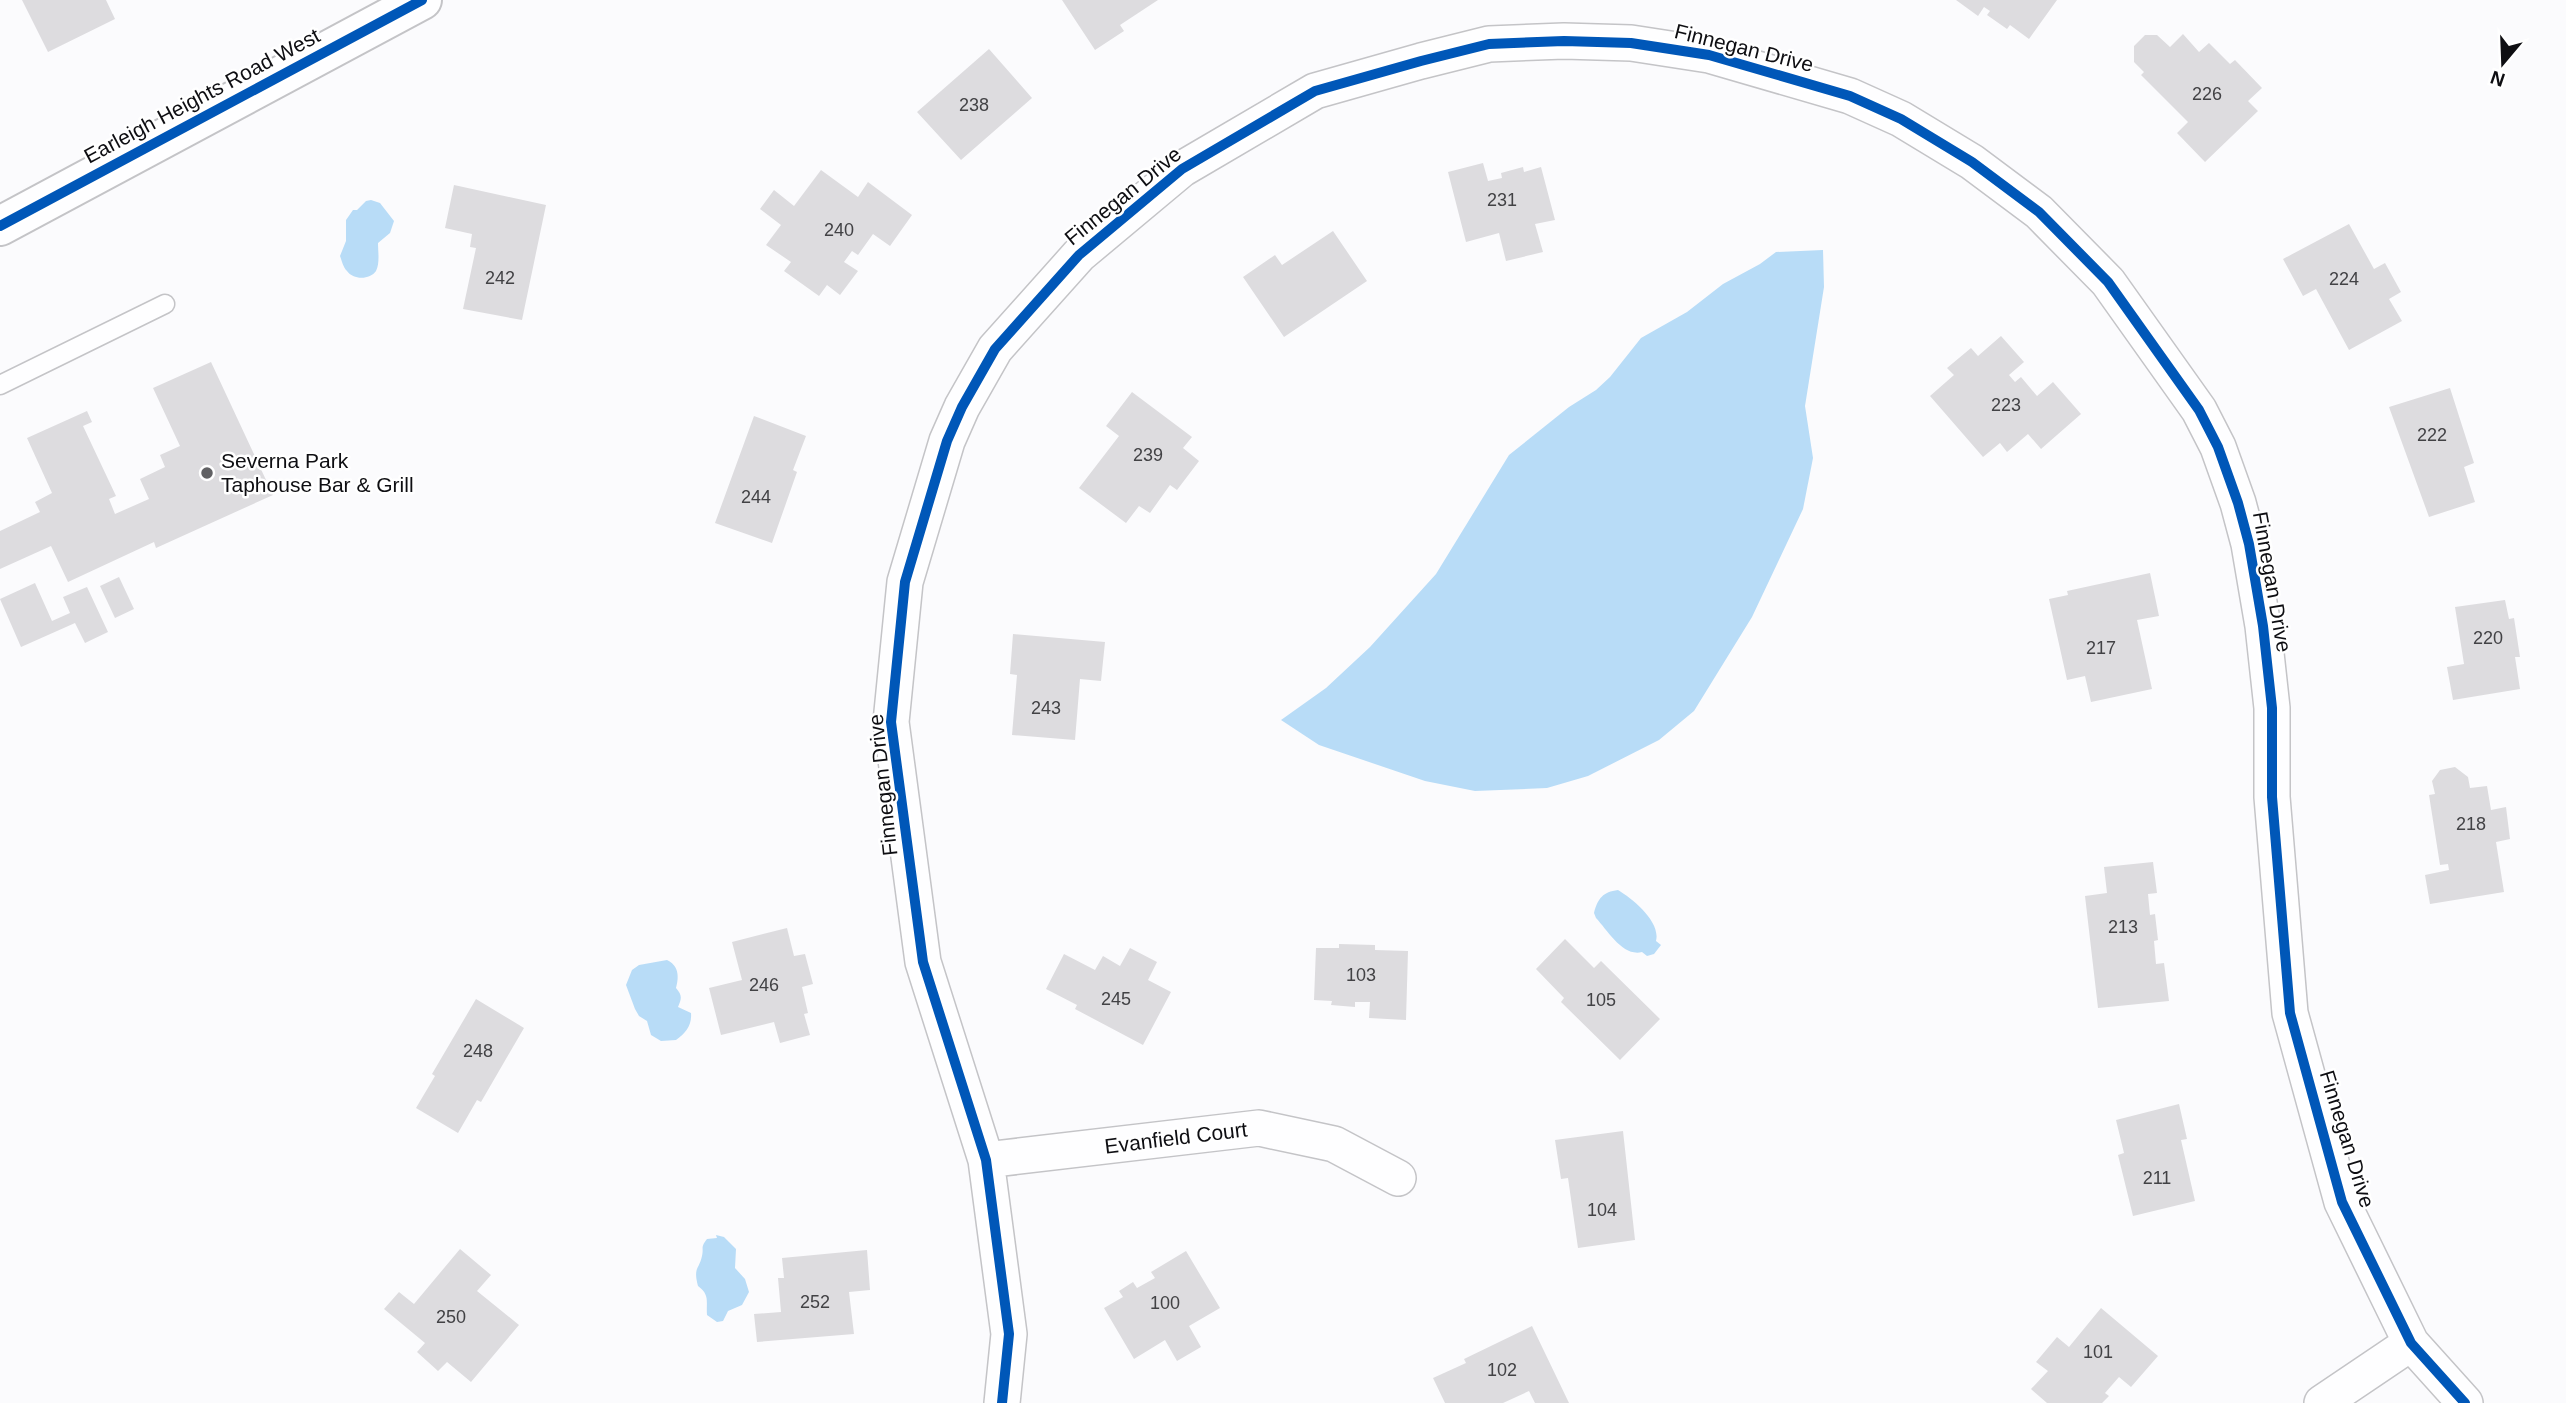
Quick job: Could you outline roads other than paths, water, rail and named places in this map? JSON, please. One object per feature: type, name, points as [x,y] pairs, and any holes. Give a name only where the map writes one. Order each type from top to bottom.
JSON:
[{"type":"street","name":"Earleigh Heights Road West","points":[[0,226],[422,0]]},
{"type":"street","name":"Finnegan Drive","points":[[1002,1403],[1009,1334],[986,1160],[923,962],[891,722],[905,582],[947,442],[962,407],[995,349],[1079,255],[1182,169],[1315,92],[1489,44],[1564,41],[1631,43],[1709,55],[1850,96],[1900,119],[1972,162],[2039,212],[2108,282],[2199,410],[2218,447],[2238,503],[2249,544],[2263,625],[2272,708],[2272,797],[2290,1013],[2342,1202],[2411,1343],[2465,1403]]},
{"type":"street","name":"Evanfield Court","points":[[986,1160],[1259,1128],[1334,1144],[1398,1178]]},
{"type":"street","points":[[2322,1403],[2411,1343]]},
{"type":"lane","points":[[0,384],[165,304]]},
{"type":"water","points":[[371,200],[380,203],[394,221],[390,233],[378,243],[376,271],[370,276],[357,277],[350,274],[340,256],[346,241],[346,220],[353,210]]},
{"type":"water","points":[[1823,250],[1824,287],[1805,406],[1813,458],[1803,509],[1752,617],[1694,711],[1659,740],[1588,776],[1547,788],[1475,791],[1425,781],[1319,745],[1281,720],[1326,688],[1370,647],[1436,574],[1509,455],[1569,407],[1596,390],[1641,338],[1687,312],[1723,284],[1776,252]]},
{"type":"water","points":[[1618,890],[1638,905],[1654,926],[1656,941],[1661,945],[1654,954],[1647,956],[1642,952],[1628,951],[1596,918],[1594,913],[1599,900],[1608,892]]},
{"type":"water","points":[[667,960],[674,965],[677,972],[676,988],[681,997],[678,1007],[691,1013],[691,1017],[688,1028],[680,1037],[676,1040],[661,1041],[651,1035],[647,1021],[639,1016],[626,985],[632,970],[639,965]]},
{"type":"water","points":[[716,1235],[724,1237],[736,1249],[735,1268],[745,1279],[749,1292],[742,1305],[728,1311],[723,1321],[717,1322],[707,1315],[706,1295],[698,1286],[696,1275],[704,1244],[707,1239],[717,1238]]},
{"type":"place","name":"Severna Park Taphouse Bar & Grill","points":[[207,473]]}]
